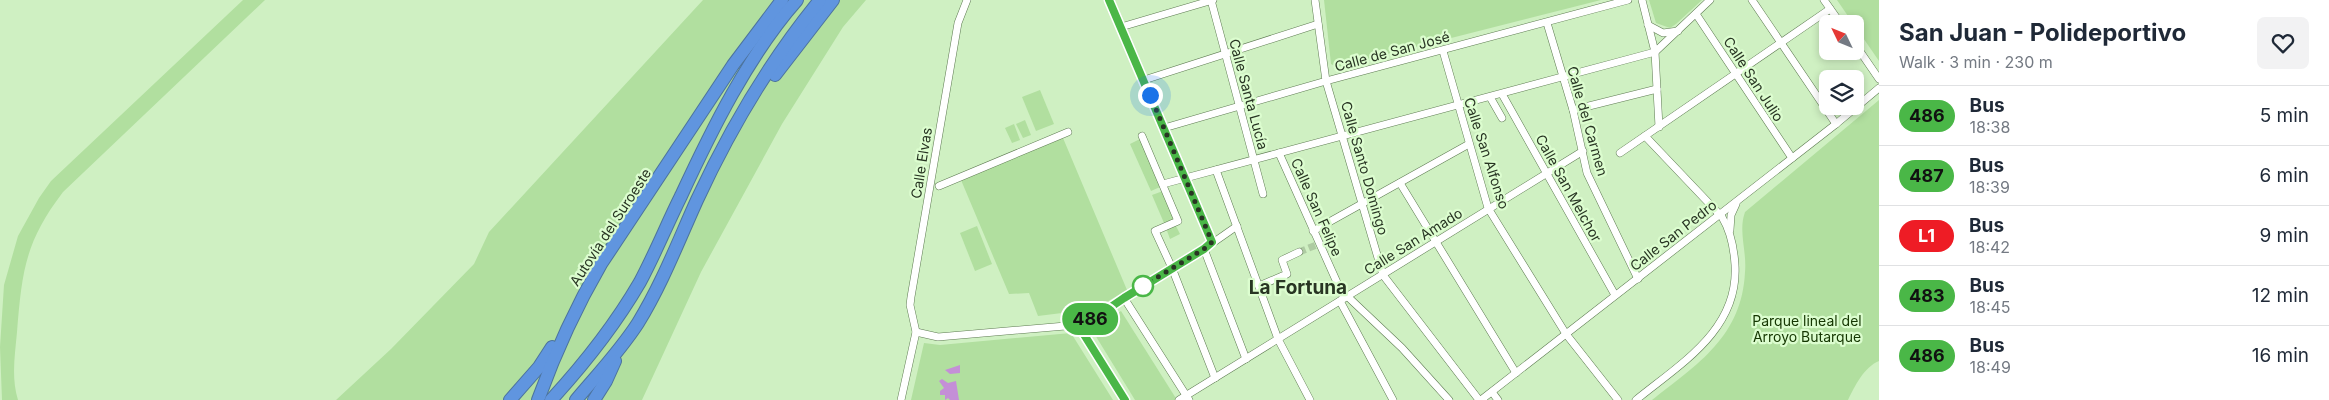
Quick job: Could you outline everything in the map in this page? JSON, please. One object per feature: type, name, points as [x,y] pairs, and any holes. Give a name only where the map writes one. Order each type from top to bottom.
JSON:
[{"type":"highway","points":[[675,155],[733,65],[782,0]]},
{"type":"highway","points":[[551,400],[592,353],[623,311],[641,280],[716,123],[776,27],[797,0]]},
{"type":"highway","points":[[576,400],[619,350],[638,323],[672,259],[697,200],[731,132],[788,38],[820,0]]},
{"type":"highway","points":[[731,132],[748,116],[782,64],[833,0]]},
{"type":"highway","points":[[675,155],[700,124],[750,53],[776,27]]},
{"type":"highway","name":"Autovía del Suroeste","points":[[538,400],[551,364],[584,293],[630,220],[675,155]]},
{"type":"highway","points":[[510,400],[539,367],[584,293]]},
{"type":"highway","points":[[594,400],[606,381],[619,350]]},
{"type":"street","name":"Calle Elvas","points":[[916,332],[910,305],[911,297],[958,23],[967,0]]},
{"type":"street","points":[[1109,0],[1212,242]]},
{"type":"street","points":[[1121,28],[1212,0]]},
{"type":"street","name":"Calle Santa Lucía","points":[[1212,0],[1224,54],[1263,194]]},
{"type":"street","name":"Calle Santo Domingo","points":[[1315,0],[1326,81],[1382,275],[1480,400]]},
{"type":"street","name":"Calle de San José","points":[[1164,128],[1326,81],[1628,0]]},
{"type":"street","points":[[1642,0],[1655,52],[1658,127]]},
{"type":"street","points":[[1163,184],[1655,52],[1710,0]]},
{"type":"street","points":[[1752,0],[1836,124]]},
{"type":"street","points":[[1824,0],[1834,15]]},
{"type":"street","points":[[1620,153],[1830,9]]},
{"type":"street","name":"Calle San Julio","points":[[1696,14],[1792,158]]},
{"type":"street","name":"Calle del Carmen","points":[[1547,23],[1573,110],[1588,173],[1638,278]]},
{"type":"street","points":[[1144,80],[1318,24]]},
{"type":"street","points":[[1648,25],[1663,33],[1678,32]]},
{"type":"street","name":"Calle San Alfonso","points":[[1442,51],[1488,208],[1566,334],[1618,400]]},
{"type":"street","points":[[1864,55],[1876,69],[1879,79]]},
{"type":"street","name":"Calle San Pedro","points":[[1480,400],[1739,200],[1879,88]]},
{"type":"street","points":[[1573,110],[1657,89]]},
{"type":"street","name":"Calle San Melchor","points":[[1502,94],[1615,295]]},
{"type":"street","points":[[1490,97],[1502,118]]},
{"type":"street","points":[[939,186],[1068,132]]},
{"type":"street","points":[[1142,136],[1178,221],[1154,232],[1172,268],[1215,378]]},
{"type":"street","points":[[1645,136],[1720,214],[1730,230]]},
{"type":"street","points":[[1313,231],[1470,144]]},
{"type":"street","name":"Calle San Amado","points":[[1179,400],[1188,398],[1215,378],[1583,151]]},
{"type":"street","name":"Calle San Felipe","points":[[1279,153],[1313,231],[1393,400]]},
{"type":"street","points":[[1216,170],[1278,339],[1310,400]]},
{"type":"street","points":[[1400,183],[1516,373]]},
{"type":"street","points":[[1639,398],[1698,351],[1724,317],[1735,285],[1735,256],[1730,230],[1731,215],[1739,200]]},
{"type":"street","points":[[901,400],[916,332],[938,337],[1078,325],[1102,313],[1237,226]]},
{"type":"street","points":[[1204,249],[1246,359]]},
{"type":"street","points":[[1259,286],[1287,274],[1282,260],[1299,252]]},
{"type":"street","points":[[1124,298],[1188,398]]},
{"type":"street","points":[[1344,298],[1402,348],[1449,400]]},
{"type":"street","points":[[1078,325],[1124,400]]},
{"type":"street","points":[[1492,392],[1498,400]]},
{"type":"green space","points":[[243,0],[265,0],[63,192],[40,226],[28,258],[21,291],[14,366],[18,400],[2,400],[0,347],[4,285],[18,236],[39,198],[51,181]]},
{"type":"green space","points":[[703,0],[866,0],[843,27],[782,124],[701,272],[642,400],[336,400],[391,349],[474,264],[489,232]]},
{"type":"green space","points":[[1324,0],[1601,0],[1337,67],[1331,64]]},
{"type":"green space","points":[[1649,0],[1702,0],[1670,28],[1656,23]]},
{"type":"green space","points":[[1837,0],[1879,0],[1879,61],[1864,39],[1864,15],[1847,15]]},
{"type":"green space","points":[[1040,90],[1054,124],[1036,131],[1022,97]]},
{"type":"green space","name":"Parque lineal del Arroyo Butarque","points":[[1879,100],[1879,361],[1864,372],[1848,400],[1652,400],[1701,361],[1715,346],[1736,314],[1742,294],[1745,272],[1742,226],[1745,212],[1861,115],[1864,115],[1864,113]]},
{"type":"green space","points":[[1025,120],[1031,135],[1023,138],[1016,124]]},
{"type":"green space","points":[[1014,124],[1020,140],[1012,143],[1005,128]]},
{"type":"green space","points":[[1063,138],[1127,290],[1105,303],[1062,313],[1038,316],[1029,293],[1009,294],[961,180]]},
{"type":"green space","points":[[1142,138],[1160,187],[1151,191],[1130,144]]},
{"type":"green space","points":[[1163,191],[1175,219],[1164,223],[1152,195]]},
{"type":"green space","points":[[1175,224],[1180,234],[1170,239],[1166,228]]},
{"type":"green space","points":[[977,226],[992,264],[975,271],[960,233]]},
{"type":"green space","points":[[1121,311],[1177,400],[1135,400],[1092,330]]},
{"type":"green space","points":[[1071,333],[1113,400],[911,400],[924,343],[940,345]]},
{"type":"shaded area","points":[[960,365],[960,373],[950,374],[945,370]]},
{"type":"shaded area","points":[[942,379],[948,383],[956,381],[959,400],[950,400],[948,398],[945,400],[945,395],[940,395],[940,391],[944,388],[939,381]]},
{"type":"tunnel","points":[[1299,252],[1319,244]]},
{"type":"bus line","name":"486","points":[[1109,0],[1212,242],[1113,307],[1078,325],[1125,400]]},
{"type":"district","name":"La Fortuna","points":[[1298,287]]},
{"type":"route","points":[[1143,286],[1204,249],[1212,242],[1150,95]]}]
